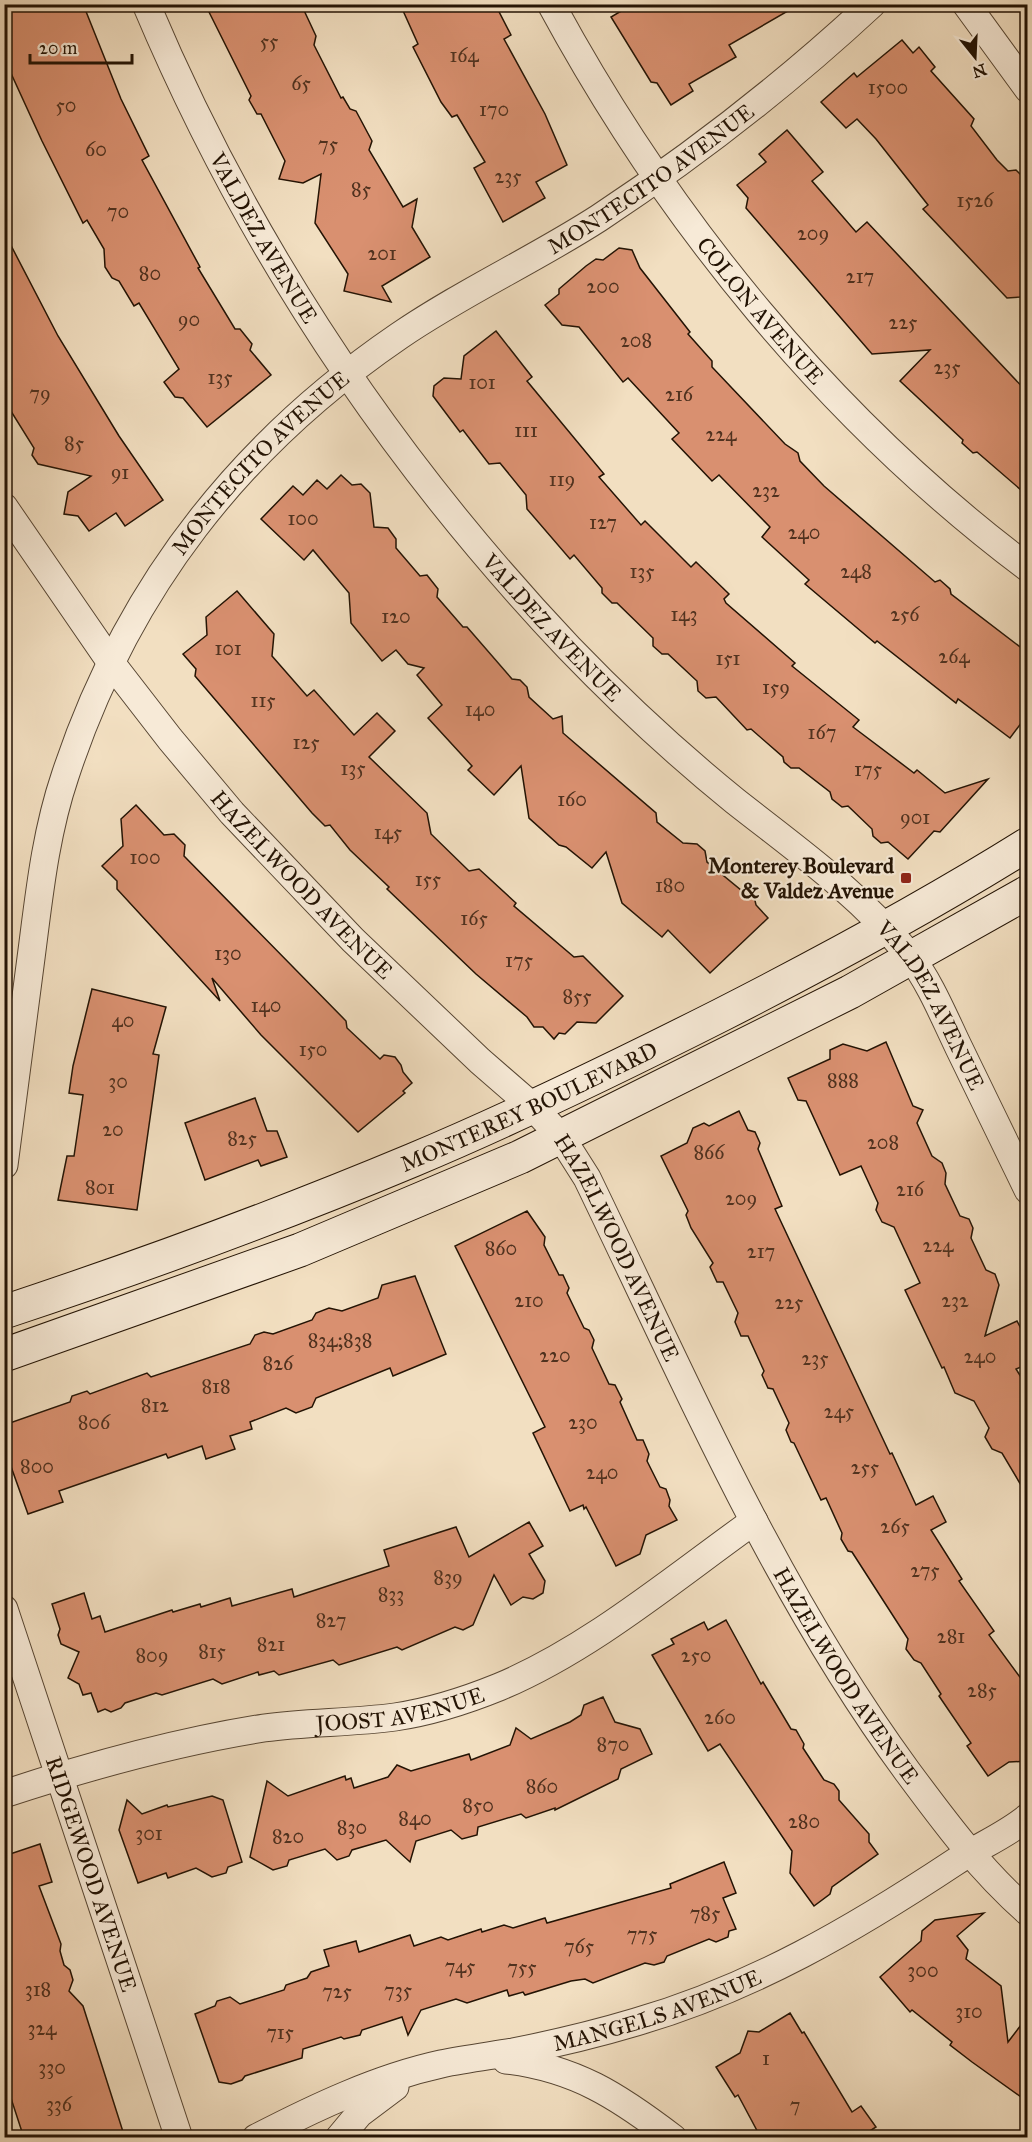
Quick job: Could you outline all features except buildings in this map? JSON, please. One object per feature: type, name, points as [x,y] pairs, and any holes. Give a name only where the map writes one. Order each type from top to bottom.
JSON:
[{"type":"main road","name":"MONTEREY BOULEVARD","points":[[4,1312],[285,1212],[416,1159],[533,1107],[760,994],[884,927],[1028,844]]},
{"type":"main road","name":"MONTEREY BOULEVARD","points":[[4,1355],[158,1303],[300,1250],[432,1196],[561,1137],[778,1029],[912,958],[1028,892]]},
{"type":"street","name":"VALDEZ AVENUE","points":[[146,4],[190,103],[265,245],[346,374],[388,434],[475,545],[572,651],[674,748],[730,797],[842,885],[912,958],[939,1007],[1028,1190]]},
{"type":"street","name":"COLON AVENUE","points":[[551,4],[574,46],[657,179],[752,302],[849,412],[961,515],[1028,568]]},
{"type":"street","name":"MONTECITO AVENUE","points":[[4,1165],[49,834],[65,776],[112,664],[170,560],[210,505],[251,458],[297,414],[346,374],[401,334],[559,242],[657,179],[733,124],[873,4]]},
{"type":"street","points":[[966,4],[1028,89]]},
{"type":"street","name":"HAZELWOOD AVENUE","points":[[4,507],[112,664],[170,740],[293,878],[421,1004],[533,1107],[561,1137],[587,1178],[754,1521],[814,1631],[886,1743],[969,1853],[1028,1912]]},
{"type":"street","name":"JOOST AVENUE","points":[[4,1794],[60,1776],[211,1736],[275,1727],[396,1717],[499,1687],[552,1660],[598,1632],[754,1521]]},
{"type":"street","name":"RIDGEWOOD AVENUE","points":[[4,1609],[179,2138]]},
{"type":"street","name":"MANGELS AVENUE","points":[[256,2138],[323,2105],[441,2064],[578,2037],[699,2001],[807,1954],[863,1923],[1028,1817]]},
{"type":"street","points":[[339,2138],[359,2114],[398,2085],[441,2064],[497,2059],[541,2064],[585,2080],[628,2104],[673,2138]]},
{"type":"place","name":"Monterey Boulevard & Valdez Avenue","points":[[906,878]]}]
